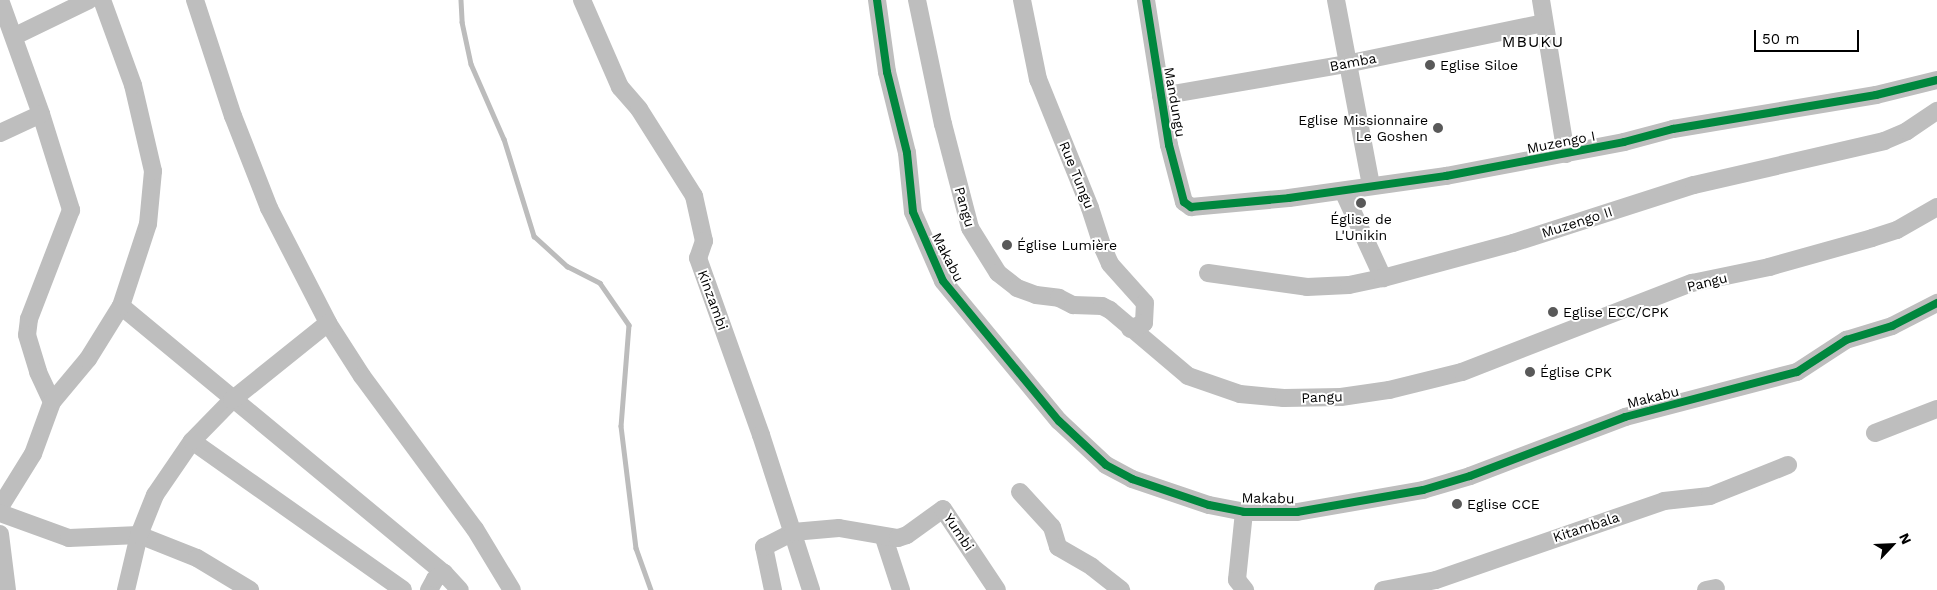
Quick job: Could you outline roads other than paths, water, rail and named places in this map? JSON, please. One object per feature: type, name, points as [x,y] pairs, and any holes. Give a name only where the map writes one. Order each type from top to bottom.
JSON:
[{"type":"street","points":[[0,0],[15,36],[71,210],[29,319],[27,335],[38,372],[52,402]]},
{"type":"street","points":[[15,36],[89,0]]},
{"type":"street","points":[[0,507],[33,454],[52,402],[88,359],[121,306],[148,224],[153,171],[133,85],[102,0]]},
{"type":"street","points":[[195,0],[232,116],[269,208],[328,323],[362,376],[475,529],[512,590]]},
{"type":"street","name":"Kinzambi","points":[[582,0],[620,87],[639,109],[694,196],[704,241],[698,258],[793,532],[811,590]]},
{"type":"street","name":"Makabu","points":[[877,0],[887,72],[907,153],[913,212],[943,281],[1059,421],[1106,466],[1132,480],[1209,505],[1244,512],[1297,512],[1347,505],[1454,481],[1625,417],[1797,372],[1846,340],[1892,326],[1937,303]]},
{"type":"street","name":"Pangu","points":[[917,0],[943,124],[970,228],[998,273],[1017,288],[1073,305],[1102,306],[1110,310],[1130,329],[1188,376],[1240,394],[1313,399],[1389,390],[1462,372],[1692,283],[1769,267],[1888,232],[1937,208]]},
{"type":"street","name":"Rue Tungu","points":[[1022,0],[1038,79],[1087,198],[1102,248],[1110,264],[1145,303],[1144,323],[1130,329]]},
{"type":"street","name":"Mandungu","points":[[1146,0],[1170,145],[1187,206]]},
{"type":"street","points":[[1336,0],[1346,64],[1371,186]]},
{"type":"street","points":[[1541,0],[1566,154]]},
{"type":"street","name":"Bamba","points":[[1161,96],[1346,64],[1544,23]]},
{"type":"street","name":"Muzengo I","points":[[1187,206],[1343,190],[1566,154],[1672,129],[1876,96],[1937,80]]},
{"type":"street","name":"Muzengo II","points":[[1208,272],[1307,287],[1349,285],[1383,278],[1513,243],[1694,185],[1884,140],[1908,131],[1937,111]]},
{"type":"street","points":[[0,133],[41,114]]},
{"type":"street","points":[[1343,190],[1383,278]]},
{"type":"street","points":[[121,306],[232,400],[444,573],[460,590]]},
{"type":"street","points":[[126,590],[139,535],[155,495],[192,441],[232,400],[328,323]]},
{"type":"street","points":[[1876,433],[1937,409]]},
{"type":"street","points":[[192,441],[403,590]]},
{"type":"street","name":"Kitambala","points":[[1383,590],[1436,580],[1664,501],[1710,496],[1788,465]]},
{"type":"street","points":[[1020,492],[1052,527],[1058,547],[1092,567],[1121,590]]},
{"type":"street","name":"Yumbi","points":[[793,532],[839,528],[884,538],[908,535],[943,509],[997,590]]},
{"type":"street","points":[[1244,512],[1238,580],[1245,590]]},
{"type":"street","points":[[0,513],[69,538],[139,535],[197,558],[250,590]]},
{"type":"street","points":[[773,590],[764,547],[793,532]]},
{"type":"street","points":[[0,534],[7,590]]},
{"type":"street","points":[[884,538],[901,590]]},
{"type":"street","points":[[429,590],[435,579],[444,573]]},
{"type":"waterway","points":[[461,0],[462,22],[471,64],[504,139],[534,236],[567,266],[600,283],[629,325],[621,426],[636,548],[651,590]]},
{"type":"place","name":"Eglise Siloe","points":[[1430,65]]},
{"type":"place","name":"Eglise Missionnaire Le Goshen","points":[[1438,128]]},
{"type":"place","name":"Église de L'Unikin","points":[[1361,203]]},
{"type":"place","name":"Église Lumière","points":[[1007,245]]},
{"type":"place","name":"Eglise ECC/CPK","points":[[1553,312]]},
{"type":"place","name":"Église CPK","points":[[1530,372]]},
{"type":"place","name":"Eglise CCE","points":[[1457,504]]},
{"type":"district","name":"MBUKU","points":[[1533,42]]}]
